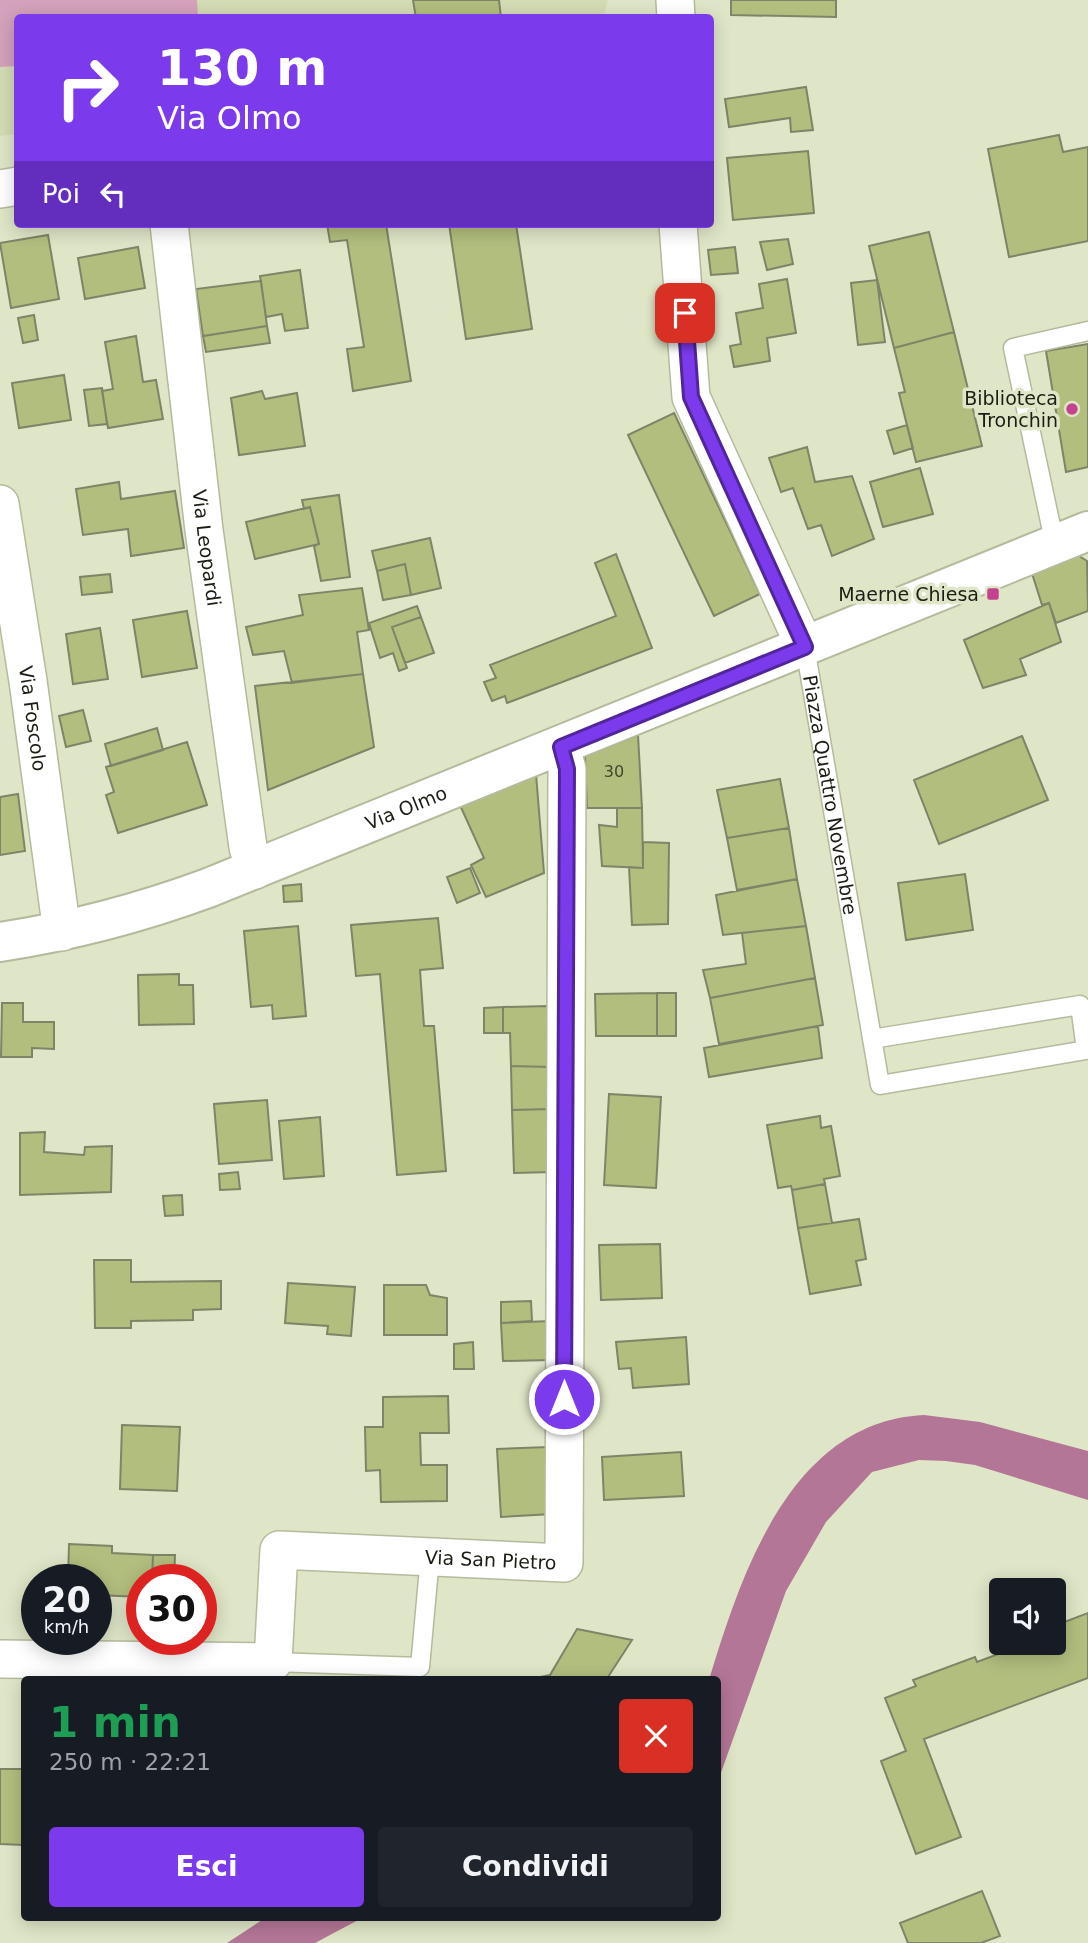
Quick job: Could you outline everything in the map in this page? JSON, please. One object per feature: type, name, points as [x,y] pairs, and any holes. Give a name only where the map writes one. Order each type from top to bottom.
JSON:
[{"type":"street","name":"Via Leopardi","points":[[169,228],[204,530],[248,848],[255,870]]},
{"type":"street","points":[[678,228],[691,397],[805,647],[1072,538]]},
{"type":"street","name":"Via Foscolo","points":[[0,504],[28,681],[62,932]]},
{"type":"street","name":"Via Olmo","points":[[0,942],[62,932],[169,902],[255,870],[805,647]]},
{"type":"street","name":"Via San Pietro","points":[[273,1662],[279,1550],[564,1563],[567,769],[561,747]]},
{"type":"street","points":[[0,1659],[273,1662]]},
{"type":"lane","points":[[1072,538],[1013,348],[1088,331]]},
{"type":"lane","name":"Piazza Quattro Novembre","points":[[805,647],[872,1039],[880,1085],[1086,1050],[1080,1005],[872,1039]]},
{"type":"lane","points":[[273,1662],[420,1667],[430,1557]]},
{"type":"shaded area","points":[[0,0],[608,0],[604,14],[14,14],[14,134],[0,136]]},
{"type":"shaded area","points":[[0,0],[197,0],[198,14],[14,14],[14,66],[0,67]]},
{"type":"shaded area","points":[[924,1415],[980,1422],[1088,1451],[1088,1500],[975,1465],[946,1461],[919,1460],[872,1472],[826,1522],[786,1591],[721,1773],[721,1676],[710,1676],[737,1595],[756,1551],[779,1510],[806,1474],[839,1444],[878,1424]]},
{"type":"shaded area","points":[[260,1921],[356,1921],[315,1943],[227,1943]]},
{"type":"building","points":[[413,0],[499,0],[501,14],[415,14]]},
{"type":"building","points":[[731,0],[836,0],[836,17],[731,15]]},
{"type":"building","points":[[806,87],[813,130],[791,132],[790,118],[729,127],[725,99]]},
{"type":"building","points":[[1059,135],[1063,152],[1088,147],[1088,241],[1009,257],[988,149]]},
{"type":"building","points":[[808,151],[814,213],[733,220],[727,158]]},
{"type":"building","points":[[328,228],[387,228],[411,381],[353,391],[347,349],[364,347],[347,240],[330,242]]},
{"type":"building","points":[[450,228],[517,228],[532,329],[466,339]]},
{"type":"building","points":[[929,232],[954,332],[894,348],[869,246]]},
{"type":"building","points":[[48,235],[59,299],[11,308],[0,243]]},
{"type":"building","points":[[788,239],[793,264],[767,270],[760,242]]},
{"type":"building","points":[[138,247],[145,288],[85,299],[78,258]]},
{"type":"building","points":[[735,247],[738,273],[711,275],[708,250]]},
{"type":"building","points":[[300,270],[308,328],[285,331],[282,314],[266,317],[260,276]]},
{"type":"building","points":[[787,279],[796,333],[767,338],[770,361],[734,367],[730,346],[741,344],[736,313],[763,308],[759,284]]},
{"type":"building","points":[[877,280],[885,342],[858,345],[851,283]]},
{"type":"building","points":[[261,281],[267,326],[203,336],[196,289]]},
{"type":"building","points":[[34,315],[38,340],[23,343],[18,318]]},
{"type":"building","points":[[267,326],[270,343],[206,352],[203,336]]},
{"type":"building","points":[[954,332],[982,446],[916,462],[899,393],[905,392],[894,348]]},
{"type":"building","points":[[136,336],[143,382],[156,380],[163,419],[108,428],[102,391],[113,389],[105,342]]},
{"type":"building","name":"Biblioteca Tronchin","points":[[1088,344],[1088,467],[1066,472],[1046,351]]},
{"type":"building","points":[[64,375],[71,420],[19,428],[12,383]]},
{"type":"building","points":[[102,388],[107,424],[89,426],[84,390]]},
{"type":"building","points":[[262,391],[265,399],[297,393],[305,446],[239,455],[231,398]]},
{"type":"building","points":[[674,413],[760,594],[714,616],[628,435]]},
{"type":"building","points":[[907,425],[913,448],[894,454],[887,431]]},
{"type":"building","points":[[807,447],[815,482],[852,476],[874,539],[832,556],[821,525],[808,529],[793,488],[781,492],[769,458]]},
{"type":"building","points":[[920,468],[933,514],[883,527],[870,482]]},
{"type":"building","points":[[119,482],[121,499],[175,491],[184,548],[131,556],[128,529],[83,535],[76,489]]},
{"type":"building","points":[[339,495],[350,577],[321,581],[314,546],[319,544],[310,507],[304,509],[302,500]]},
{"type":"building","points":[[310,507],[319,544],[255,559],[246,522]]},
{"type":"building","points":[[430,538],[441,588],[411,595],[405,564],[377,571],[372,551]]},
{"type":"building","points":[[616,554],[652,648],[507,703],[505,696],[492,701],[484,682],[496,678],[490,665],[616,616],[595,563]]},
{"type":"building","points":[[1076,554],[1087,561],[1088,611],[1056,623],[1049,603],[1042,605],[1031,570]]},
{"type":"building","points":[[405,564],[411,595],[383,600],[377,571]]},
{"type":"building","points":[[110,574],[112,592],[82,595],[80,577]]},
{"type":"building","points":[[362,588],[369,630],[357,632],[363,674],[292,683],[284,651],[253,655],[246,627],[303,615],[299,595]]},
{"type":"building","points":[[1049,603],[1061,642],[1020,659],[1026,675],[983,688],[964,640]]},
{"type":"building","points":[[417,606],[421,617],[392,627],[407,668],[399,671],[393,653],[380,658],[369,623]]},
{"type":"building","points":[[187,611],[197,668],[142,677],[133,620]]},
{"type":"building","points":[[421,617],[434,653],[405,663],[392,627]]},
{"type":"building","points":[[100,628],[108,679],[73,684],[66,634]]},
{"type":"building","points":[[363,674],[374,747],[268,790],[255,686]]},
{"type":"building","points":[[83,710],[91,741],[66,747],[59,716]]},
{"type":"building","points":[[157,728],[163,750],[111,766],[105,744]]},
{"type":"building","points":[[638,735],[642,808],[587,808],[585,756]]},
{"type":"building","points":[[1022,736],[1048,800],[939,844],[914,780]]},
{"type":"building","points":[[187,742],[207,805],[118,833],[106,795],[114,792],[106,767]]},
{"type":"building","points":[[536,774],[544,873],[486,897],[471,865],[484,858],[459,803]]},
{"type":"building","points":[[780,779],[789,828],[727,838],[717,790]]},
{"type":"building","points":[[18,794],[25,851],[0,855],[0,797]]},
{"type":"building","points":[[617,808],[642,808],[643,868],[602,866],[599,825],[617,827]]},
{"type":"building","points":[[789,828],[797,879],[737,890],[727,838]]},
{"type":"building","points":[[643,842],[669,843],[668,924],[632,925],[629,867],[643,868]]},
{"type":"building","points":[[470,868],[480,893],[457,903],[447,877]]},
{"type":"building","points":[[965,874],[973,930],[906,940],[898,883]]},
{"type":"building","points":[[797,879],[806,926],[723,935],[716,895]]},
{"type":"building","points":[[301,884],[302,901],[284,902],[283,886]]},
{"type":"building","points":[[438,918],[443,968],[420,970],[424,1026],[434,1026],[446,1171],[397,1175],[380,974],[356,976],[351,925]]},
{"type":"building","points":[[298,926],[306,1016],[273,1019],[272,1005],[251,1007],[244,931]]},
{"type":"building","points":[[806,926],[815,978],[710,998],[703,970],[746,964],[742,933]]},
{"type":"building","points":[[179,974],[179,985],[193,985],[194,1024],[139,1025],[138,975]]},
{"type":"building","points":[[815,978],[823,1025],[719,1044],[710,998]]},
{"type":"building","points":[[657,993],[676,993],[676,1036],[657,1036]]},
{"type":"building","points":[[657,993],[657,1036],[596,1036],[595,994]]},
{"type":"building","points":[[2,1003],[23,1003],[23,1022],[54,1022],[54,1049],[32,1048],[32,1057],[1,1057]]},
{"type":"building","points":[[548,1006],[550,1067],[511,1066],[510,1033],[503,1033],[503,1007]]},
{"type":"building","points":[[503,1007],[503,1033],[484,1033],[484,1008]]},
{"type":"building","points":[[818,1026],[822,1058],[709,1077],[704,1048]]},
{"type":"building","points":[[511,1066],[550,1067],[551,1109],[512,1110]]},
{"type":"building","points":[[609,1094],[661,1097],[656,1188],[604,1185]]},
{"type":"building","points":[[267,1100],[272,1160],[219,1164],[214,1104]]},
{"type":"building","points":[[551,1109],[553,1172],[514,1173],[512,1110]]},
{"type":"building","points":[[820,1116],[821,1128],[831,1126],[840,1176],[824,1179],[825,1184],[792,1190],[791,1186],[778,1188],[767,1125]]},
{"type":"building","points":[[320,1117],[324,1176],[284,1179],[279,1121]]},
{"type":"building","points":[[45,1132],[44,1152],[84,1155],[85,1147],[112,1146],[111,1192],[20,1195],[20,1133]]},
{"type":"building","points":[[238,1172],[240,1189],[220,1190],[219,1174]]},
{"type":"building","points":[[825,1184],[832,1223],[798,1228],[792,1190]]},
{"type":"building","points":[[182,1195],[183,1215],[165,1216],[163,1196]]},
{"type":"building","points":[[859,1219],[866,1259],[856,1261],[861,1285],[810,1294],[798,1228]]},
{"type":"building","points":[[660,1244],[662,1298],[601,1300],[599,1245]]},
{"type":"building","points":[[94,1260],[131,1260],[131,1282],[221,1281],[221,1309],[193,1310],[193,1320],[131,1321],[131,1328],[95,1328]]},
{"type":"building","points":[[288,1283],[355,1287],[351,1336],[327,1334],[328,1326],[285,1323]]},
{"type":"building","points":[[384,1285],[426,1285],[430,1295],[447,1298],[447,1335],[384,1335]]},
{"type":"building","points":[[531,1301],[532,1321],[501,1323],[501,1302]]},
{"type":"building","points":[[550,1321],[551,1360],[503,1361],[501,1323]]},
{"type":"building","points":[[686,1337],[689,1384],[633,1388],[631,1368],[619,1369],[616,1342]]},
{"type":"building","points":[[473,1342],[474,1369],[454,1369],[454,1344]]},
{"type":"building","points":[[448,1396],[449,1433],[420,1433],[421,1465],[447,1465],[447,1501],[381,1502],[380,1470],[366,1471],[365,1427],[383,1427],[383,1397]]},
{"type":"building","points":[[122,1425],[180,1427],[177,1491],[120,1489]]},
{"type":"building","points":[[548,1447],[552,1514],[501,1517],[497,1449]]},
{"type":"building","points":[[681,1452],[684,1496],[604,1500],[602,1457]]},
{"type":"building","points":[[69,1544],[112,1546],[112,1553],[153,1555],[153,1564],[126,1564],[126,1596],[112,1596],[112,1564],[68,1564]]},
{"type":"building","points":[[153,1555],[175,1555],[175,1564],[153,1564]]},
{"type":"building","points":[[1088,1613],[1088,1678],[924,1739],[961,1837],[916,1854],[881,1761],[906,1751],[885,1698],[916,1686],[913,1680],[975,1657],[977,1662],[996,1655],[1066,1655],[1066,1621]]},
{"type":"building","points":[[577,1629],[632,1640],[609,1676],[545,1676],[550,1675]]},
{"type":"building","points":[[0,1769],[21,1769],[21,1845],[0,1844]]},
{"type":"building","points":[[982,1891],[1000,1936],[981,1943],[908,1943],[900,1923]]},
{"type":"place","name":"Biblioteca Tronchin","points":[[1072,409]]},
{"type":"place","name":"Maerne Chiesa","points":[[993,594]]},
{"type":"route","points":[[564,1399],[567,769],[561,747],[805,647],[691,397],[685,313]]}]
